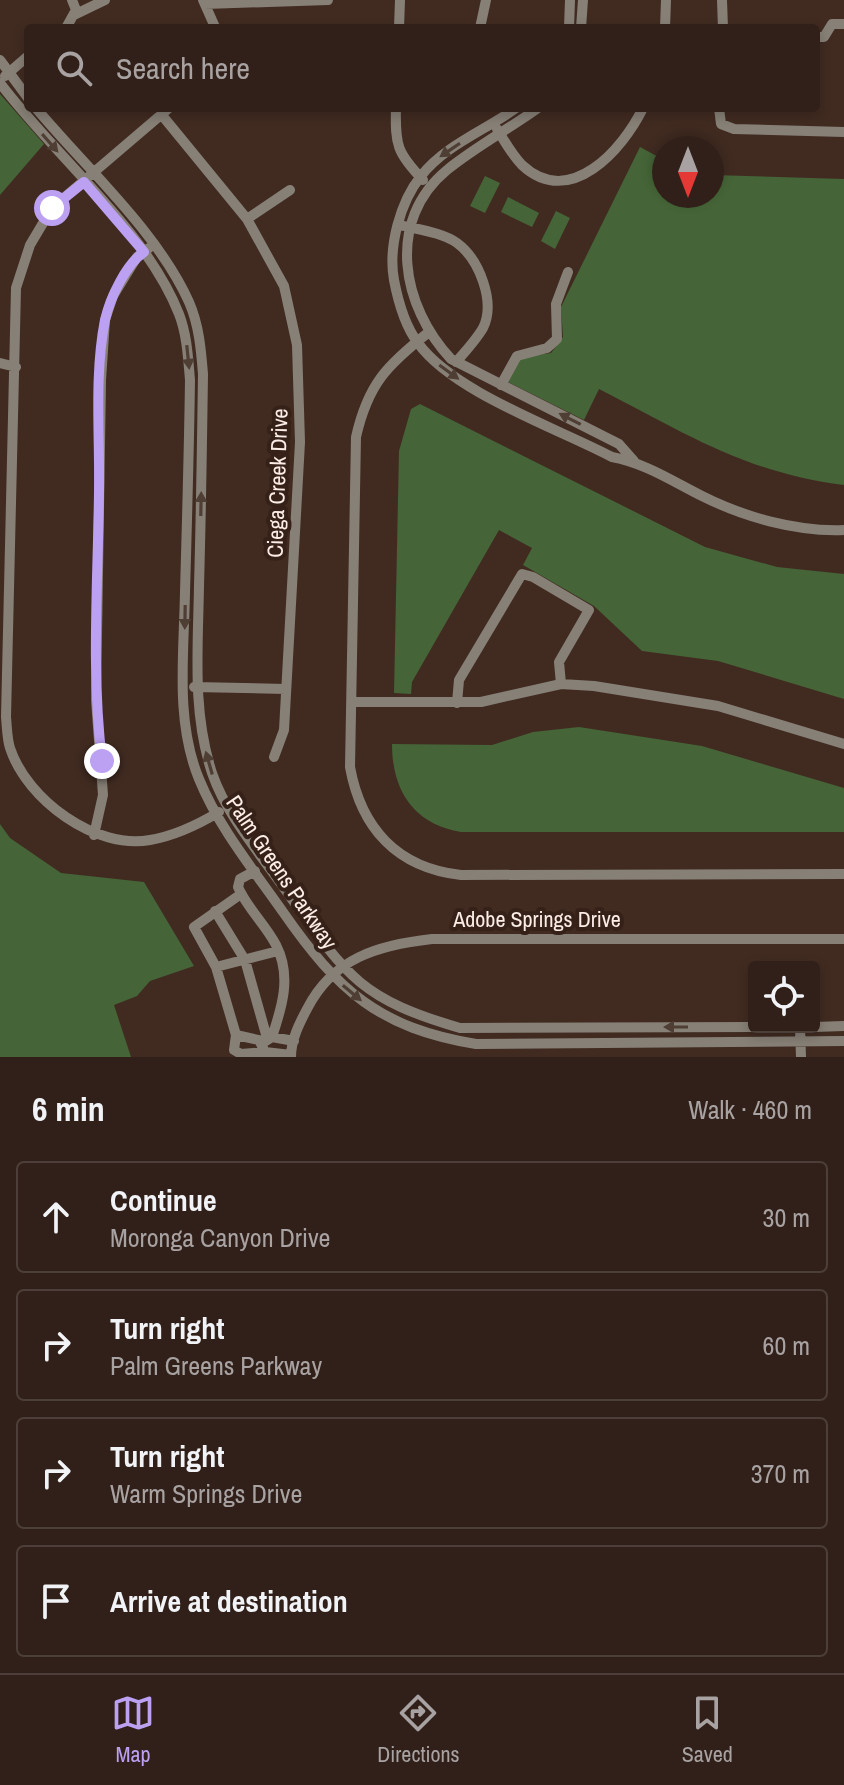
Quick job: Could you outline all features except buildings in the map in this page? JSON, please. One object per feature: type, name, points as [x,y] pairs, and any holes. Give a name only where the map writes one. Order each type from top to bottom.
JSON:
[{"type":"street","points":[[72,0],[74,15]]},
{"type":"street","points":[[68,24],[74,15],[105,0]]},
{"type":"street","points":[[214,24],[204,2],[328,0]]},
{"type":"street","points":[[399,24],[400,0]]},
{"type":"street","points":[[481,24],[486,0]]},
{"type":"street","points":[[569,24],[570,0]]},
{"type":"street","points":[[581,24],[583,0]]},
{"type":"street","points":[[665,24],[666,0]]},
{"type":"street","points":[[722,0],[723,24]]},
{"type":"street","points":[[820,37],[824,37],[832,24],[844,24]]},
{"type":"street","name":"Palm Greens Parkway","points":[[0,60],[3,78],[24,105]]},
{"type":"street","points":[[3,78],[24,60]]},
{"type":"street","name":"Palm Greens Parkway","points":[[3,78],[24,95]]},
{"type":"street","name":"Palm Greens Parkway","points":[[29,112],[144,252],[179,314],[189,369],[184,687],[187,739],[198,776],[215,814],[319,963],[415,1015],[460,1028],[748,1027]]},
{"type":"street","name":"Palm Greens Parkway","points":[[39,112],[154,245],[189,303],[201,346],[203,374],[197,687],[203,742],[213,775],[228,807],[355,997],[394,1022],[441,1038],[476,1044],[844,1041]]},
{"type":"street","points":[[164,112],[52,208],[30,245],[16,288],[6,717],[10,748],[31,784],[66,817],[94,835],[119,841],[149,841],[228,807]]},
{"type":"street","name":"Ciega Creek Drive","points":[[166,112],[247,219],[284,286],[297,345],[300,386],[284,730],[274,757]]},
{"type":"street","points":[[396,112],[396,144],[401,156],[430,187]]},
{"type":"street","points":[[510,112],[437,159],[420,176],[399,224],[392,255],[393,272],[405,317],[416,342],[459,380],[612,457],[634,461],[752,517],[800,527],[844,530]]},
{"type":"street","points":[[532,112],[447,170],[430,187],[411,227],[407,270],[410,290],[429,332],[456,362],[619,444],[634,461]]},
{"type":"street","points":[[493,124],[522,165],[539,176],[556,180],[577,177],[607,160],[640,112]]},
{"type":"street","points":[[720,112],[721,124],[734,129],[844,132]]},
{"type":"street","points":[[247,219],[290,190]]},
{"type":"street","points":[[399,224],[457,243],[475,264],[484,287],[485,321],[456,362]]},
{"type":"street","points":[[94,835],[103,795],[96,700],[101,380],[105,320],[113,296],[137,257],[154,245]]},
{"type":"street","points":[[501,385],[517,356],[547,348],[557,339],[556,304],[568,272]]},
{"type":"street","points":[[429,332],[387,366],[372,388],[356,437],[350,767],[355,795],[368,823],[393,849],[443,873],[844,874]]},
{"type":"street","points":[[0,363],[16,367]]},
{"type":"street","points":[[457,703],[459,680],[522,574],[533,577],[589,610],[559,662],[561,684]]},
{"type":"street","points":[[352,702],[481,702],[561,684],[718,706],[844,744]]},
{"type":"street","points":[[184,687],[286,689]]},
{"type":"street","points":[[255,871],[240,879],[241,894],[278,951],[285,991],[267,1045]]},
{"type":"street","points":[[241,894],[194,927],[216,967],[236,1035],[233,1046],[236,1052],[294,1041]]},
{"type":"street","points":[[215,911],[245,960],[267,1045]]},
{"type":"street","name":"Adobe Springs Drive","points":[[335,970],[372,950],[432,939],[844,939]]},
{"type":"street","points":[[216,967],[278,951]]},
{"type":"street","points":[[236,1035],[291,1056],[312,999],[335,970]]},
{"type":"street","points":[[820,1027],[844,1026]]},
{"type":"street","points":[[800,1033],[801,1057]]},
{"type":"green space","points":[[0,94],[44,144],[0,195]]},
{"type":"green space","points":[[640,147],[652,154],[652,208],[724,208],[724,175],[844,179],[844,485],[776,471],[746,461],[688,436],[599,389],[584,420],[508,382],[522,357],[551,353],[563,337],[561,307]]},
{"type":"green space","points":[[485,176],[500,183],[485,213],[470,206]]},
{"type":"green space","points":[[508,197],[539,213],[532,227],[501,212]]},
{"type":"green space","points":[[556,211],[570,218],[555,249],[541,241]]},
{"type":"green space","points":[[420,404],[705,547],[777,567],[844,574],[844,699],[718,661],[642,651],[594,606],[523,565],[532,548],[499,530],[412,682],[411,694],[394,693],[399,451],[411,409]]},
{"type":"green space","points":[[579,727],[702,746],[844,788],[844,832],[461,832],[445,828],[419,813],[409,803],[396,776],[392,744],[492,745],[533,732]]},
{"type":"green space","points":[[0,824],[10,838],[61,873],[144,882],[194,966],[150,981],[137,996],[114,1005],[131,1057],[0,1057]]},
{"type":"route","points":[[52,208],[84,182],[144,252],[137,257],[113,296],[105,320],[101,380],[96,700],[102,761]]}]
